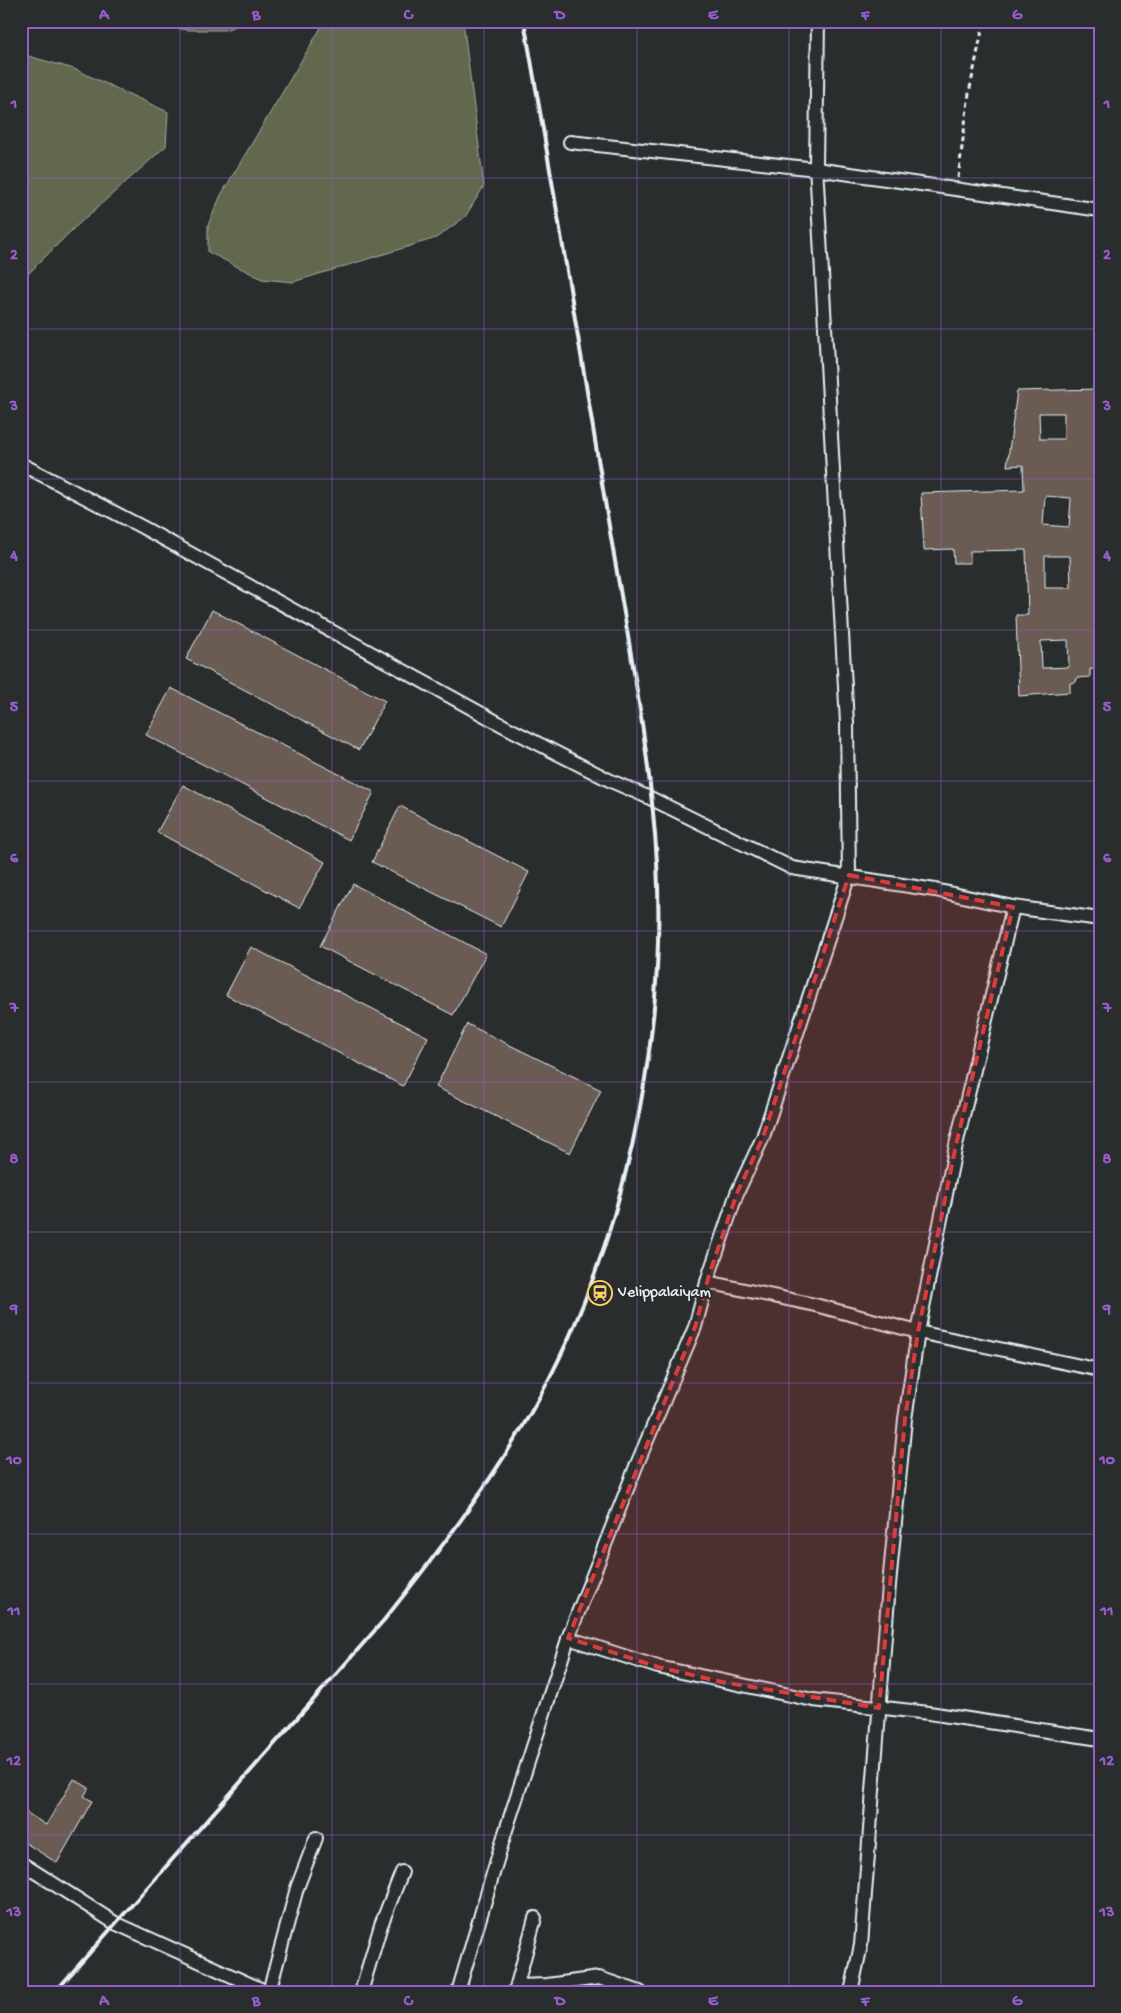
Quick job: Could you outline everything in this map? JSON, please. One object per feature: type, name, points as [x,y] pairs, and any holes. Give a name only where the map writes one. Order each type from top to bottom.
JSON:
[{"type":"street","points":[[458,1992],[505,1833],[568,1638],[609,1531],[696,1327],[707,1282],[737,1193],[762,1137],[849,876],[847,723],[816,169],[818,21]]},
{"type":"street","points":[[570,142],[816,169],[957,191],[1100,210]]},
{"type":"street","points":[[21,464],[142,527],[439,691],[612,781],[792,868],[935,890],[1013,907],[1100,919]]},
{"type":"street","points":[[851,1992],[861,1945],[905,1419],[918,1332],[960,1126],[1013,907]]},
{"type":"street","points":[[707,1282],[815,1304],[918,1332],[1100,1370]]},
{"type":"street","points":[[568,1638],[658,1667],[813,1700],[1100,1739]]},
{"type":"street","points":[[21,1864],[115,1924],[264,1991],[297,1888],[316,1838]]},
{"type":"street","points":[[361,1992],[381,1925],[402,1872]]},
{"type":"street","points":[[535,1918],[516,1989],[599,1978],[640,1992]]},
{"type":"path","points":[[957,191],[968,102],[984,21]]},
{"type":"highlighted area","points":[[849,875],[1013,907],[956,1145],[918,1332],[905,1419],[879,1708],[722,1682],[658,1667],[568,1638],[695,1327],[709,1275],[737,1193],[763,1137]]},
{"type":"green space","points":[[122,21],[249,21],[225,30],[189,30]]},
{"type":"green space","points":[[325,21],[463,21],[484,186],[465,217],[436,238],[293,282],[262,279],[208,252],[208,225],[221,195]]},
{"type":"green space","points":[[21,54],[74,69],[168,112],[166,146],[72,230],[21,281]]},
{"type":"building","points":[[1100,389],[1100,523],[1097,535],[1100,556],[1100,670],[1090,669],[1090,677],[1077,678],[1076,682],[1070,683],[1070,692],[1019,696],[1016,615],[1028,615],[1026,550],[970,551],[970,563],[954,563],[953,549],[924,550],[921,493],[1024,490],[1023,465],[1007,466],[1017,391]],"holes":[[[1039,413],[1064,413],[1064,439],[1040,439]],[[1045,496],[1071,498],[1069,527],[1043,525]],[[1045,556],[1070,556],[1071,588],[1045,588]],[[1068,640],[1069,667],[1042,668],[1041,641]]]},
{"type":"building","points":[[212,610],[385,701],[359,750],[186,659]]},
{"type":"building","points":[[171,688],[374,792],[349,840],[146,735]]},
{"type":"building","points":[[183,785],[325,862],[299,908],[157,832]]},
{"type":"building","points":[[400,806],[529,872],[501,927],[372,862]]},
{"type":"building","points":[[353,884],[486,954],[453,1015],[320,946]]},
{"type":"building","points":[[251,947],[428,1037],[403,1086],[226,995]]},
{"type":"building","points":[[467,1024],[601,1090],[570,1153],[436,1087]]},
{"type":"building","points":[[74,1779],[89,1788],[84,1796],[92,1801],[57,1863],[21,1840],[21,1809],[46,1825]]},
{"type":"railway","points":[[55,1992],[384,1620],[442,1545],[497,1468],[530,1414],[562,1352],[590,1286],[613,1218],[632,1147],[645,1075],[654,1003],[658,932],[654,819],[637,691],[524,21]]},
{"type":"place","name":"Velippalaiyam","points":[[600,1293]]}]
